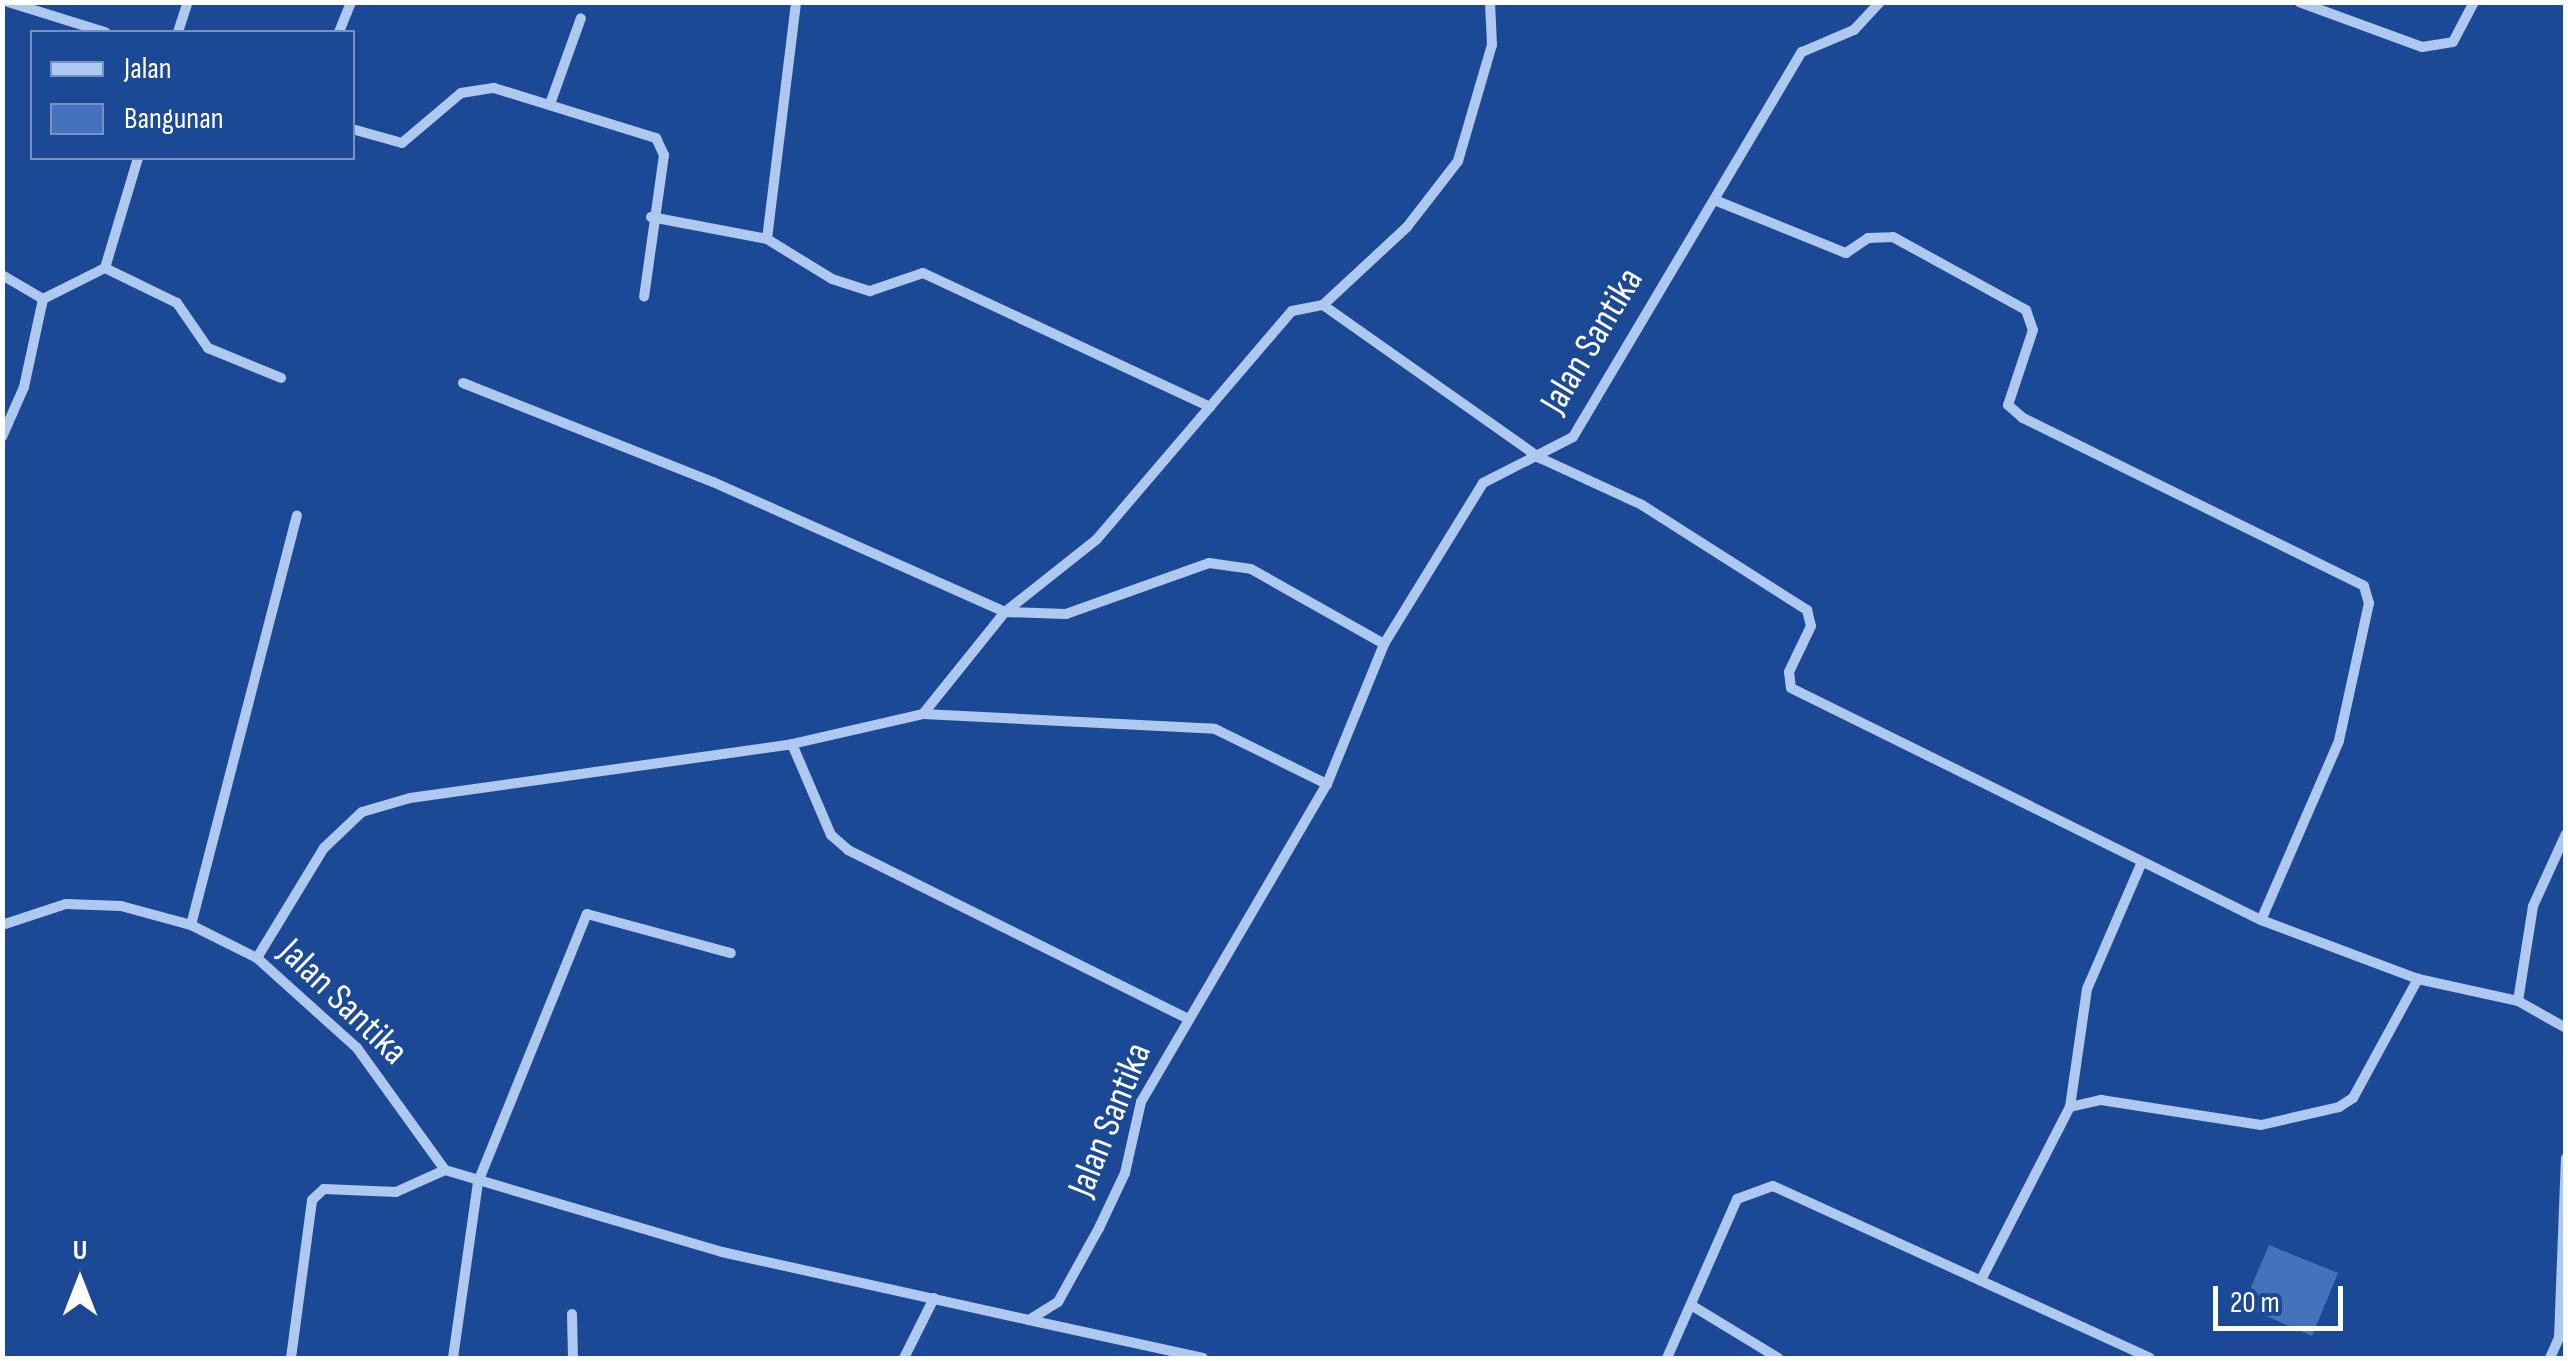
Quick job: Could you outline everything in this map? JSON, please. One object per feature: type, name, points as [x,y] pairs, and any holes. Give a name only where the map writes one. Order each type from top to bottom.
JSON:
[{"type":"street","points":[[8,2],[99,30]]},
{"type":"street","points":[[179,30],[188,2]]},
{"type":"street","points":[[340,30],[351,2]]},
{"type":"street","points":[[767,239],[796,2]]},
{"type":"street","points":[[923,714],[1005,612],[1097,539],[1292,311],[1323,305],[1407,228],[1458,161],[1492,45],[1490,2]]},
{"type":"street","name":"Jalan Santika","points":[[1029,1320],[1058,1302],[1099,1228],[1125,1173],[1141,1102],[1186,1018],[1327,784],[1384,644],[1483,483],[1540,458],[1573,437],[1718,201],[1802,52],[1854,30],[1880,2]]},
{"type":"street","points":[[2299,2],[2422,47],[2453,42],[2474,2]]},
{"type":"street","points":[[550,104],[582,18]]},
{"type":"street","points":[[355,130],[402,143],[461,93],[494,88],[656,138],[664,155],[650,217],[644,297]]},
{"type":"street","points":[[43,299],[104,268],[137,160]]},
{"type":"street","points":[[1718,201],[1846,253],[1868,238],[1893,237],[2026,310],[2033,330],[2008,405],[2023,418],[2364,586],[2368,602],[2339,741],[2260,920]]},
{"type":"street","points":[[650,217],[767,239],[832,279],[870,291],[923,273],[1210,408]]},
{"type":"street","points":[[104,268],[176,303],[208,348],[281,378]]},
{"type":"street","points":[[2,275],[43,299]]},
{"type":"street","points":[[2,437],[24,386],[43,299]]},
{"type":"street","points":[[1323,305],[1540,458],[1642,505],[1808,610],[1811,626],[1789,672],[1791,688],[2260,920],[2418,979],[2518,1002],[2566,1028]]},
{"type":"street","points":[[462,383],[713,482],[1005,612],[1066,614],[1209,563],[1251,569],[1384,644]]},
{"type":"street","points":[[191,925],[297,516]]},
{"type":"street","points":[[257,958],[324,848],[362,812],[410,798],[792,744],[923,714],[1215,729],[1327,784]]},
{"type":"street","points":[[792,744],[832,835],[848,850],[1186,1018]]},
{"type":"street","points":[[2518,1002],[2533,906],[2566,834]]},
{"type":"street","points":[[1982,1276],[2070,1107],[2087,989],[2142,862]]},
{"type":"street","name":"Jalan Santika","points":[[2,925],[66,904],[121,906],[191,925],[257,958],[357,1048],[444,1170]]},
{"type":"street","points":[[453,1358],[478,1182],[587,914],[730,953]]},
{"type":"street","points":[[2070,1107],[2101,1100],[2260,1124],[2339,1107],[2353,1098],[2418,979]]},
{"type":"street","points":[[2550,1358],[2559,1338],[2566,1158]]},
{"type":"street","points":[[290,1358],[312,1200],[324,1189],[396,1192],[444,1170],[722,1252],[1203,1358]]},
{"type":"street","points":[[1667,1358],[1737,1199],[1773,1186],[1982,1276],[2150,1358]]},
{"type":"street","points":[[904,1358],[934,1298]]},
{"type":"street","points":[[1692,1304],[1778,1358]]},
{"type":"street","points":[[572,1314],[573,1358]]},
{"type":"building","points":[[2269,1245],[2338,1273],[2312,1336],[2243,1306]]}]
